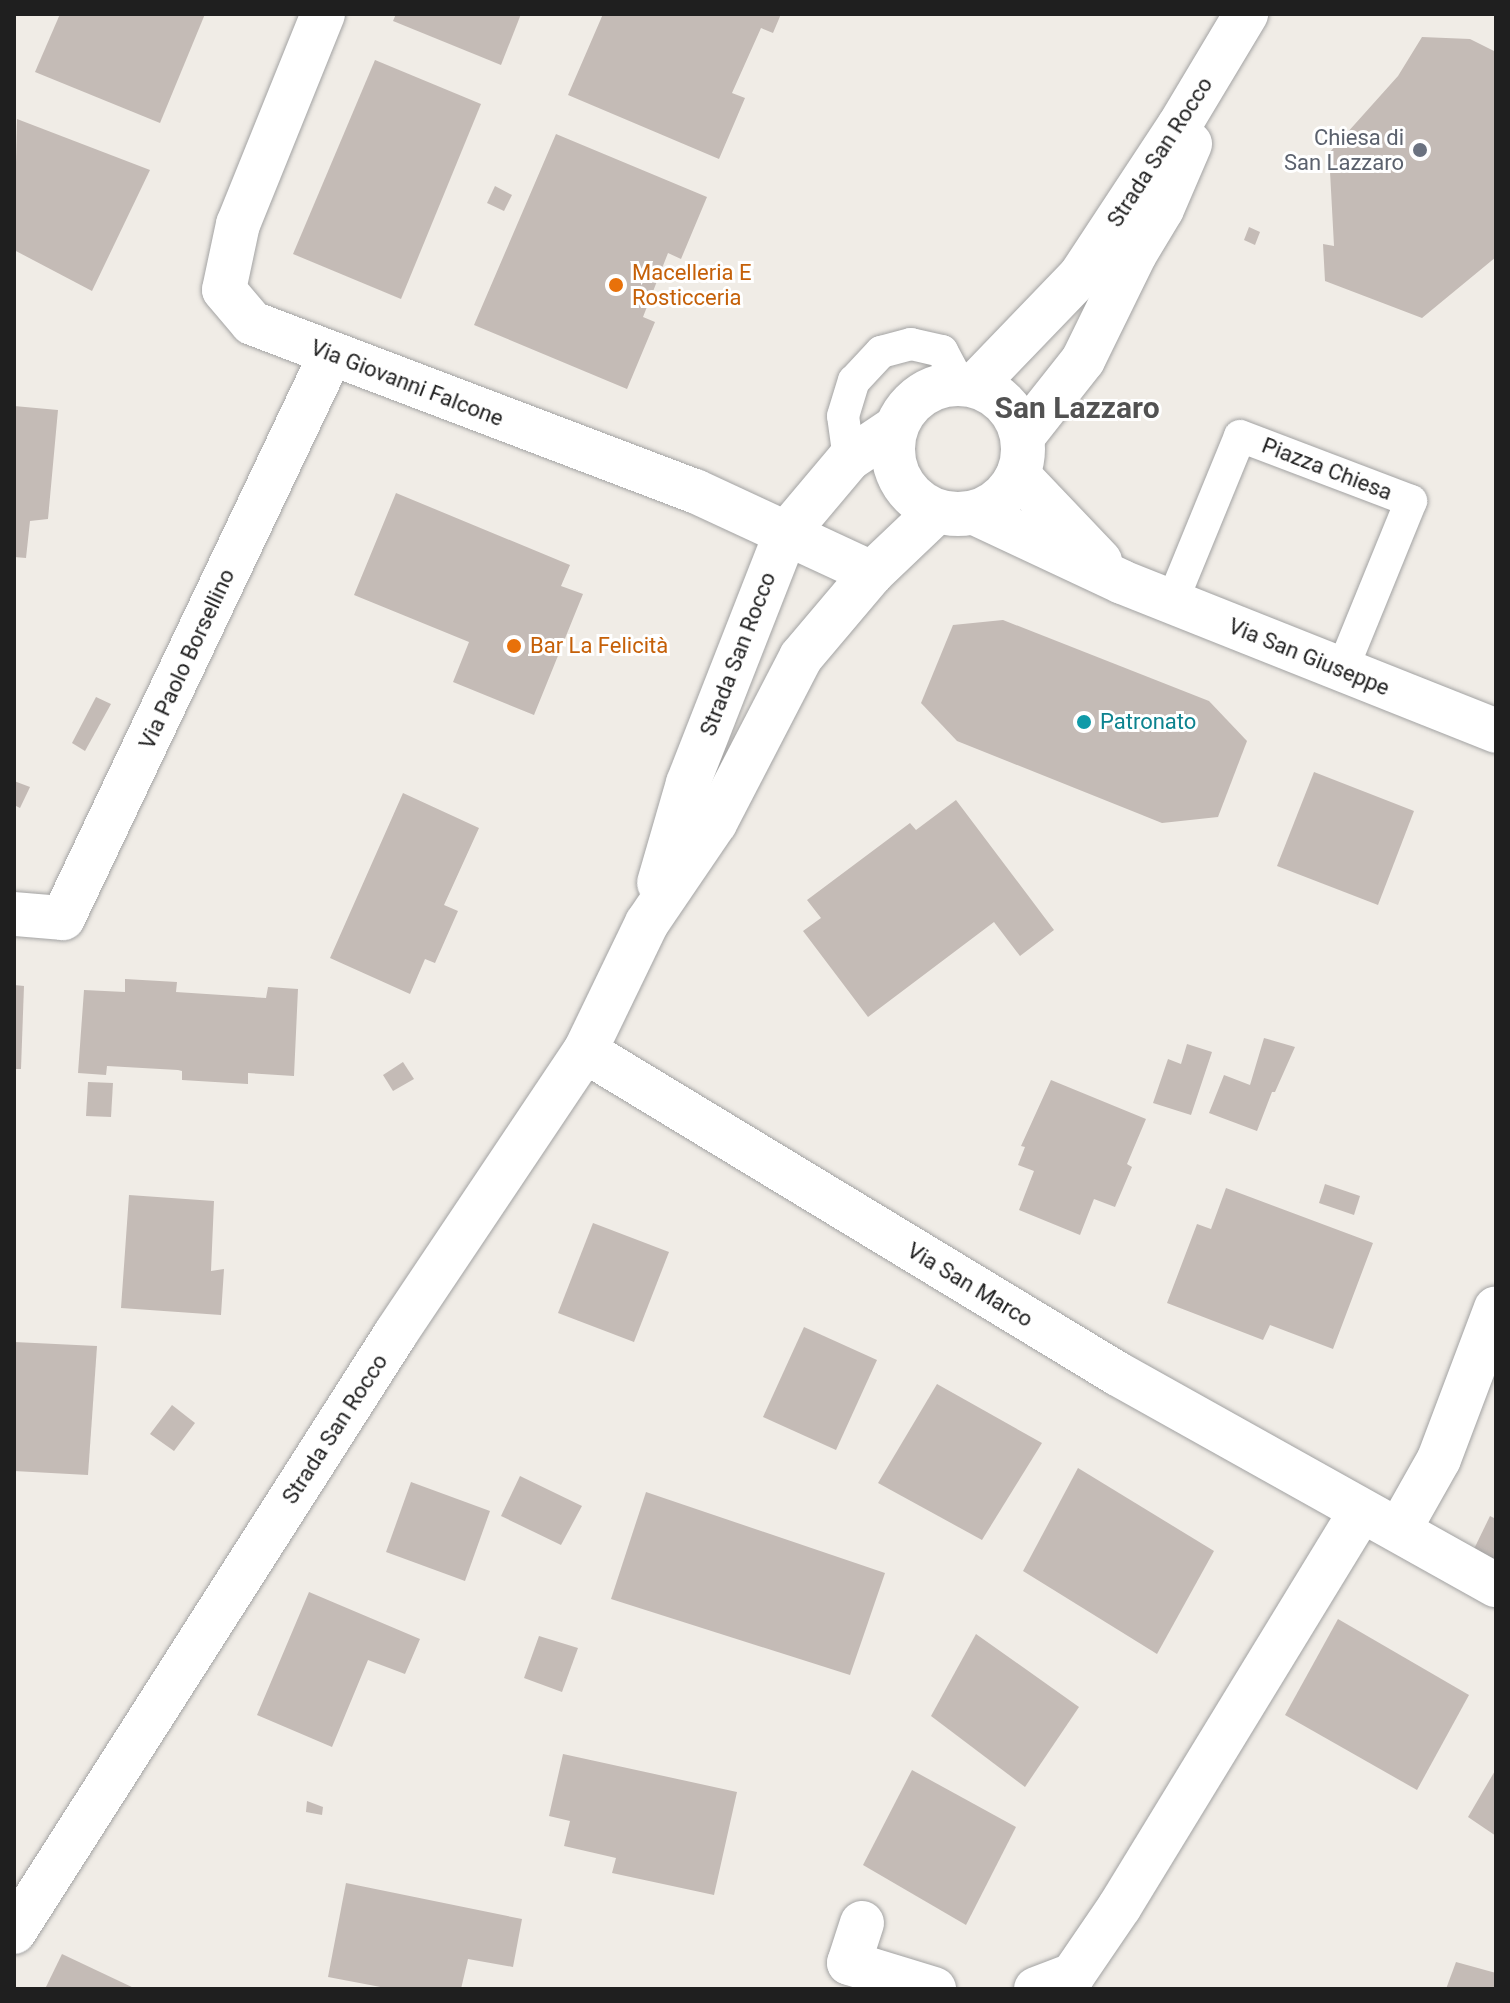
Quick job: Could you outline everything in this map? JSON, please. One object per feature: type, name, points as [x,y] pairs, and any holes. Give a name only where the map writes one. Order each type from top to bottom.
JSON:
[{"type":"street","name":"Via Giovanni Falcone","points":[[323,14],[238,224],[224,290],[252,323],[695,491],[872,573]]},
{"type":"street","name":"Strada San Rocco","points":[[967,384],[1080,276],[1246,14]]},
{"type":"street","name":"Strada San Rocco","points":[[1021,455],[1083,360],[1135,254],[1162,209],[1185,158],[1218,62]]},
{"type":"street","name":"Via Paolo Borsellino","points":[[14,914],[63,918],[331,354]]},
{"type":"street","points":[[967,384],[1005,404],[1017,418],[1021,455],[993,505],[956,512],[918,502],[904,487],[895,469],[895,428],[919,395],[938,386],[967,384]]},
{"type":"street","name":"Strada San Rocco","points":[[647,923],[688,783],[785,535],[849,459],[895,428]]},
{"type":"street","name":"Via San Giuseppe","points":[[1021,455],[1122,582]]},
{"type":"street","name":"Strada San Rocco","points":[[14,1932],[396,1333],[585,1051],[647,923],[715,823],[801,657],[872,573],[956,512]]},
{"type":"street","name":"Via San Giuseppe","points":[[956,512],[1122,582],[1496,731]]},
{"type":"street","name":"Via San Marco","points":[[585,1051],[1118,1374],[1496,1585]]},
{"type":"street","points":[[1399,1530],[1439,1459],[1496,1308]]},
{"type":"street","points":[[1036,1989],[1073,1975],[1120,1906],[1361,1511]]},
{"type":"street","points":[[862,1923],[849,1963],[934,1989]]},
{"type":"lane","points":[[849,459],[843,416],[854,381],[881,352],[911,344],[942,351],[967,384]]},
{"type":"lane","name":"Piazza Chiesa","points":[[1172,602],[1240,436],[1411,501],[1342,670]]},
{"type":"building","points":[[60,14],[205,14],[160,123],[35,72]]},
{"type":"building","points":[[396,14],[521,14],[501,65],[393,21]]},
{"type":"building","points":[[603,14],[781,14],[773,33],[761,28],[732,93],[745,98],[719,159],[568,95]]},
{"type":"building","points":[[1422,37],[1470,39],[1496,52],[1496,257],[1422,318],[1325,281],[1323,244],[1334,246],[1329,153],[1398,76]]},
{"type":"building","points":[[375,60],[481,104],[401,299],[293,254]]},
{"type":"building","points":[[17,119],[150,170],[92,291],[14,250]]},
{"type":"building","points":[[556,134],[707,197],[681,259],[668,253],[643,317],[655,322],[627,389],[474,325]]},
{"type":"building","points":[[495,186],[512,195],[504,211],[487,203]]},
{"type":"building","points":[[1249,227],[1260,232],[1255,245],[1244,240]]},
{"type":"building","points":[[14,406],[58,410],[48,519],[30,521],[26,558],[14,557]]},
{"type":"building","points":[[396,493],[570,565],[561,586],[583,594],[534,715],[453,682],[469,642],[354,595]]},
{"type":"building","name":"Patronato","points":[[1003,620],[1209,701],[1247,741],[1218,817],[1162,823],[957,741],[921,703],[953,625]]},
{"type":"building","points":[[96,697],[111,704],[85,751],[72,743]]},
{"type":"building","points":[[1314,772],[1414,811],[1378,905],[1277,866]]},
{"type":"building","points":[[14,781],[30,787],[20,808],[14,805]]},
{"type":"building","points":[[403,793],[479,828],[444,905],[458,911],[435,963],[425,959],[410,994],[330,958]]},
{"type":"building","points":[[956,800],[1054,930],[1020,956],[994,922],[868,1017],[803,931],[821,918],[807,900],[910,823],[916,830]]},
{"type":"building","points":[[125,979],[177,982],[176,992],[266,998],[268,987],[298,989],[294,1076],[248,1073],[248,1084],[182,1080],[182,1071],[178,1070],[107,1066],[106,1075],[78,1073],[84,990],[125,992]]},
{"type":"building","points":[[14,985],[24,986],[21,1069],[14,1069]]},
{"type":"building","points":[[1264,1038],[1295,1047],[1275,1092],[1272,1092],[1257,1131],[1209,1113],[1224,1075],[1250,1085]]},
{"type":"building","points":[[1187,1044],[1212,1052],[1191,1115],[1153,1103],[1168,1059],[1181,1064]]},
{"type":"building","points":[[403,1062],[414,1079],[393,1091],[383,1075]]},
{"type":"building","points":[[1051,1080],[1146,1119],[1127,1164],[1132,1167],[1115,1207],[1094,1199],[1080,1235],[1019,1210],[1034,1171],[1018,1165],[1025,1147],[1021,1146]]},
{"type":"building","points":[[88,1082],[113,1083],[111,1117],[86,1116]]},
{"type":"building","points":[[1325,1184],[1360,1196],[1354,1215],[1319,1203]]},
{"type":"building","points":[[1226,1188],[1373,1243],[1333,1349],[1270,1325],[1263,1340],[1167,1303],[1197,1224],[1211,1229]]},
{"type":"building","points":[[129,1195],[214,1201],[211,1271],[224,1269],[221,1315],[121,1308]]},
{"type":"building","points":[[593,1223],[669,1252],[634,1342],[558,1313]]},
{"type":"building","points":[[804,1327],[877,1360],[836,1450],[763,1417]]},
{"type":"building","points":[[14,1342],[97,1346],[88,1475],[14,1471]]},
{"type":"building","points":[[937,1384],[1042,1443],[982,1540],[878,1483]]},
{"type":"building","points":[[172,1405],[195,1423],[174,1451],[150,1434]]},
{"type":"building","points":[[1078,1468],[1214,1551],[1157,1654],[1023,1571]]},
{"type":"building","points":[[520,1476],[582,1506],[561,1545],[501,1516]]},
{"type":"building","points":[[411,1482],[490,1511],[465,1581],[386,1552]]},
{"type":"building","points":[[646,1492],[885,1573],[850,1675],[611,1599]]},
{"type":"building","points":[[1490,1516],[1496,1519],[1496,1560],[1474,1549]]},
{"type":"building","points":[[309,1592],[420,1639],[405,1674],[368,1660],[332,1747],[257,1715]]},
{"type":"building","points":[[1338,1619],[1469,1695],[1417,1790],[1285,1715]]},
{"type":"building","points":[[976,1634],[1079,1707],[1025,1787],[931,1716]]},
{"type":"building","points":[[539,1636],[578,1648],[562,1692],[524,1678]]},
{"type":"building","points":[[563,1754],[737,1792],[714,1895],[612,1873],[616,1858],[564,1846],[570,1821],[549,1816]]},
{"type":"building","points":[[1496,1769],[1496,1836],[1468,1817]]},
{"type":"building","points":[[912,1770],[1016,1827],[966,1925],[863,1865]]},
{"type":"building","points":[[307,1801],[323,1807],[322,1815],[306,1812]]},
{"type":"building","points":[[346,1883],[522,1919],[513,1967],[468,1959],[461,1989],[391,1989],[328,1977]]},
{"type":"building","points":[[62,1954],[136,1989],[45,1989]]},
{"type":"building","points":[[1456,1962],[1496,1973],[1496,1989],[1446,1989]]},
{"type":"place","name":"Chiesa di San Lazzaro","points":[[1420,150]]},
{"type":"place","name":"Macelleria E Rosticceria","points":[[616,285]]},
{"type":"place","name":"Bar La Felicità","points":[[514,646]]},
{"type":"place","name":"Patronato","points":[[1084,722]]},
{"type":"district","name":"San Lazzaro","points":[[1077,408]]}]
